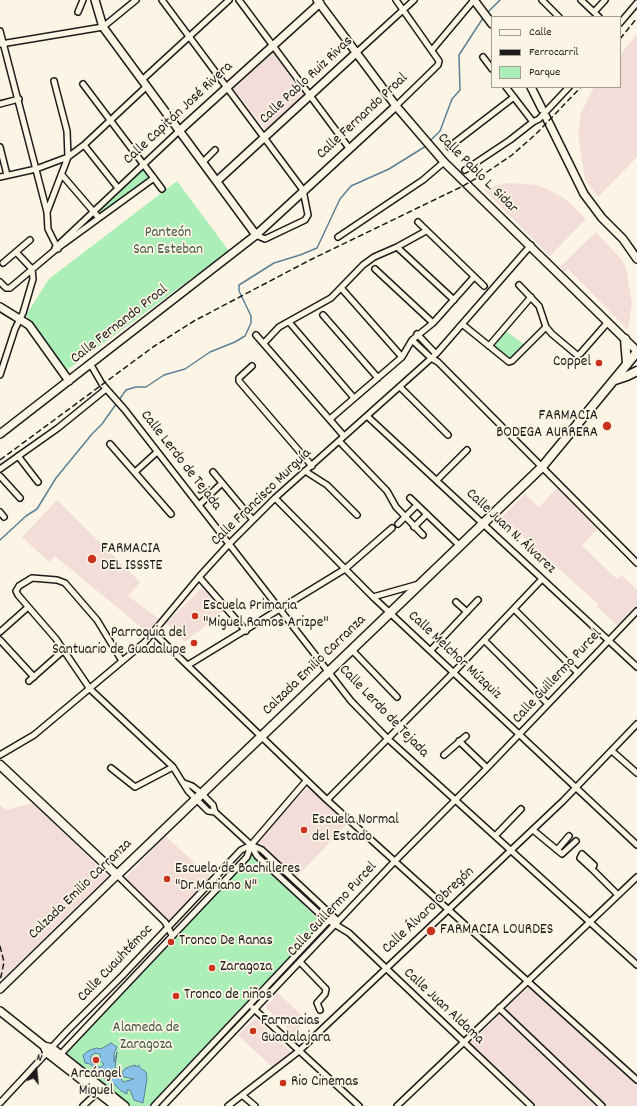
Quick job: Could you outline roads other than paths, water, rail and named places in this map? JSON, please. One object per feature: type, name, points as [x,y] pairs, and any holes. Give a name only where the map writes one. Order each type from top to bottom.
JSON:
[{"type":"main road","points":[[625,339],[627,364]]},
{"type":"main road","name":"Calzada Emilio Carranza","points":[[117,875],[542,467],[615,380],[637,351]]},
{"type":"main road","points":[[627,376],[637,371]]},
{"type":"main road","points":[[615,380],[637,374]]},
{"type":"main road","points":[[0,765],[117,875]]},
{"type":"street","points":[[78,12],[83,0]]},
{"type":"street","points":[[95,0],[103,27],[256,235],[265,239],[306,220],[308,215],[303,190],[162,0]]},
{"type":"street","points":[[2,44],[103,27],[136,0]]},
{"type":"street","points":[[0,177],[36,169],[68,157],[84,146],[111,121],[188,36],[228,0]]},
{"type":"street","points":[[239,0],[349,148]]},
{"type":"street","points":[[396,0],[432,50],[475,1],[491,23]]},
{"type":"street","name":"Calle Pablo Ruiz Rivas","points":[[217,181],[414,0]]},
{"type":"street","points":[[542,0],[558,16]]},
{"type":"street","points":[[581,0],[598,16]]},
{"type":"street","points":[[594,12],[606,0]]},
{"type":"street","name":"Calle Capitán José Rivera","points":[[0,282],[6,288],[10,288],[56,248],[179,130],[320,1]]},
{"type":"street","name":"Calle Pablo L. Sidar","points":[[320,1],[356,53],[415,130],[444,162],[529,247],[637,351]]},
{"type":"street","points":[[621,22],[637,3]]},
{"type":"street","points":[[0,31],[2,44],[19,99],[47,212],[48,229],[56,248]]},
{"type":"street","name":"Calle Fernando Proal","points":[[0,434],[256,235],[303,190],[396,106],[438,65],[439,61],[432,50]]},
{"type":"street","points":[[483,57],[491,68]]},
{"type":"street","points":[[47,212],[68,157],[67,131],[54,81]]},
{"type":"street","points":[[83,84],[162,189]]},
{"type":"street","points":[[507,88],[533,122]]},
{"type":"street","points":[[532,88],[542,109]]},
{"type":"street","points":[[464,170],[539,119],[568,88]]},
{"type":"street","points":[[449,147],[514,97]]},
{"type":"street","points":[[0,104],[19,99]]},
{"type":"street","points":[[546,117],[584,194],[598,213],[623,239],[637,259]]},
{"type":"street","points":[[84,146],[118,188]]},
{"type":"street","points":[[0,147],[7,175]]},
{"type":"street","points":[[203,162],[215,150]]},
{"type":"street","points":[[338,237],[422,180],[444,162]]},
{"type":"street","points":[[62,175],[99,218]]},
{"type":"street","name":"Calle Capitán José Rivera","points":[[56,248],[154,178]]},
{"type":"street","points":[[418,222],[484,286]]},
{"type":"street","points":[[264,343],[274,330],[316,308],[342,289],[363,265],[374,257],[397,247],[426,231]]},
{"type":"street","points":[[3,263],[30,240]]},
{"type":"street","points":[[397,247],[454,300]]},
{"type":"street","name":"Calle Francisco Murguía","points":[[0,756],[34,734],[145,642],[199,577],[229,544],[275,498],[436,354],[529,247]]},
{"type":"street","points":[[0,375],[33,279],[32,269],[16,252]]},
{"type":"street","points":[[375,269],[433,323]]},
{"type":"street","points":[[330,419],[402,357],[417,334],[433,323],[474,277]]},
{"type":"street","points":[[519,285],[539,306],[546,327],[558,340],[579,355],[608,322]]},
{"type":"street","points":[[342,289],[402,357]]},
{"type":"street","points":[[489,346],[530,297]]},
{"type":"street","points":[[0,307],[20,318],[32,329],[70,380]]},
{"type":"street","points":[[323,315],[378,378]]},
{"type":"street","points":[[289,322],[354,398]]},
{"type":"street","points":[[462,324],[507,362],[510,362],[546,327]]},
{"type":"street","points":[[417,334],[436,354],[438,362]]},
{"type":"street","points":[[256,335],[344,436]]},
{"type":"street","points":[[412,340],[431,358],[438,362],[637,563]]},
{"type":"street","name":"Calle Lerdo de Tejada","points":[[91,364],[112,397],[125,410],[351,701],[388,739],[637,965]]},
{"type":"street","points":[[252,366],[240,376],[239,381],[312,466]]},
{"type":"street","points":[[400,387],[448,435]]},
{"type":"street","points":[[0,469],[58,428],[106,389]]},
{"type":"street","name":"Calle Juan N. Álvarez","points":[[367,416],[637,667]]},
{"type":"street","points":[[339,441],[387,491],[396,507],[423,536]]},
{"type":"street","points":[[110,444],[171,514]]},
{"type":"street","points":[[437,480],[467,450]]},
{"type":"street","points":[[135,472],[157,452]]},
{"type":"street","points":[[18,456],[38,482]]},
{"type":"street","points":[[305,471],[327,485],[358,515]]},
{"type":"street","points":[[213,472],[253,520]]},
{"type":"street","points":[[0,476],[20,498]]},
{"type":"street","points":[[199,505],[222,483]]},
{"type":"street","name":"Calle Melchor Múzquiz","points":[[275,498],[373,597],[637,845]]},
{"type":"street","points":[[410,498],[460,546]]},
{"type":"street","points":[[398,524],[417,505]]},
{"type":"street","points":[[0,512],[4,517]]},
{"type":"street","points":[[414,527],[427,514]]},
{"type":"street","points":[[188,665],[246,631],[345,569],[392,528]]},
{"type":"street","points":[[199,577],[246,631]]},
{"type":"street","name":"Calle Juan Aldama","points":[[122,661],[97,620],[65,583],[57,580],[36,578],[24,582],[19,586],[16,591],[27,608],[49,631],[64,650],[90,689],[173,766],[184,783],[192,786],[198,796],[213,805],[215,812],[251,845],[262,850],[331,919],[349,933],[531,1106]]},
{"type":"street","points":[[327,800],[454,672],[542,579]]},
{"type":"street","points":[[373,597],[420,584]]},
{"type":"street","points":[[431,650],[478,600]]},
{"type":"street","points":[[456,602],[467,612]]},
{"type":"street","points":[[0,632],[27,608]]},
{"type":"street","points":[[514,609],[578,672]]},
{"type":"street","name":"Calle Guillermo Purcel","points":[[163,1106],[394,862],[520,734],[637,610]]},
{"type":"street","points":[[153,632],[306,781],[637,1080]]},
{"type":"street","points":[[0,640],[32,679],[64,650]]},
{"type":"street","points":[[484,640],[548,704]]},
{"type":"street","points":[[352,650],[396,697]]},
{"type":"street","name":"Calle Álvaro Obregón","points":[[228,1106],[299,1051],[577,788],[637,725]]},
{"type":"street","points":[[444,755],[466,736]]},
{"type":"street","points":[[459,741],[487,768]]},
{"type":"street","points":[[612,751],[637,773]]},
{"type":"street","points":[[111,768],[135,787],[173,766]]},
{"type":"street","name":"Calle Cuauhtémoc","points":[[58,1056],[125,987],[247,856],[251,845],[306,781]]},
{"type":"street","points":[[495,836],[521,809]]},
{"type":"street","points":[[533,830],[557,850],[563,853],[576,841]]},
{"type":"street","points":[[557,850],[569,836]]},
{"type":"street","name":"Calle Cuauhtémoc","points":[[0,1104],[48,1049],[122,976],[168,924],[241,850],[251,845]]},
{"type":"street","points":[[592,869],[618,895]]},
{"type":"street","points":[[117,875],[168,924],[178,929]]},
{"type":"street","name":"Calzada Emilio Carranza","points":[[0,988],[117,875]]},
{"type":"street","points":[[397,1106],[637,877]]},
{"type":"street","name":"Calle Guillermo Purcel","points":[[154,1106],[331,919]]},
{"type":"street","points":[[168,924],[172,935]]},
{"type":"street","points":[[300,962],[326,989],[325,994],[317,1003],[320,1010]]},
{"type":"street","points":[[250,1005],[359,1106]]},
{"type":"street","points":[[499,1008],[602,1106]]},
{"type":"street","points":[[0,1011],[58,1056],[102,1093],[121,1106]]},
{"type":"street","points":[[232,1024],[237,1029]]},
{"type":"street","points":[[203,1054],[208,1059]]},
{"type":"street","points":[[173,1086],[178,1091]]},
{"type":"street","points":[[83,1106],[102,1093]]},
{"type":"street","points":[[242,1095],[255,1106]]},
{"type":"water","points":[[111,1043],[117,1047],[114,1054],[114,1062],[117,1052],[115,1066],[123,1082],[134,1079],[124,1077],[122,1072],[126,1068],[135,1065],[136,1067],[139,1065],[139,1067],[146,1072],[147,1079],[143,1103],[134,1100],[130,1090],[127,1090],[127,1094],[121,1091],[109,1079],[105,1079],[90,1064],[85,1063],[83,1055],[96,1048],[101,1049]],"holes":[[[95,1053],[100,1054],[100,1061],[104,1064],[101,1067],[97,1067],[91,1062],[91,1056]]]},
{"type":"waterway","points":[[487,13],[500,0]]},
{"type":"waterway","points":[[430,141],[440,131],[452,99],[460,90],[459,55],[483,18]]},
{"type":"waterway","points":[[0,540],[26,516],[37,509],[56,478],[102,424],[126,390],[136,387],[146,387],[164,375],[185,369],[210,352],[235,342],[245,336],[251,323],[251,316],[239,291],[239,285],[274,263],[317,248],[340,199],[351,186],[389,169],[426,146]]},
{"type":"railway","points":[[621,38],[637,18]]},
{"type":"railway","points":[[0,460],[153,347],[194,321],[310,260],[463,186],[487,172],[512,155],[536,134],[580,88]]},
{"type":"railway","points":[[0,946],[4,962],[0,981]]},
{"type":"place","name":"Coppel","points":[[599,363]]},
{"type":"place","name":"FARMACIA BODEGA AURRERA","points":[[607,426]]},
{"type":"place","name":"FARMACIA DEL ISSSTE","points":[[92,559]]},
{"type":"place","name":"Escuela Primaria \"Miguel Ramos Arizpe\"","points":[[195,616]]},
{"type":"place","name":"Parroquia del Santuario de Guadalupe","points":[[194,643]]},
{"type":"place","name":"Escuela Normal del Estado","points":[[304,830]]},
{"type":"place","name":"Escuela de Bachilleres \"Dr.Mariano N\"","points":[[167,879]]},
{"type":"place","name":"FARMACIA LOURDES","points":[[431,931]]},
{"type":"place","name":"Tronco De Ranas","points":[[171,942]]},
{"type":"place","name":"Zaragoza","points":[[212,968]]},
{"type":"place","name":"Tronco de niños","points":[[176,996]]},
{"type":"place","name":"Farmacias Guadalajara","points":[[253,1031]]},
{"type":"place","name":"Arcángel Miguel","points":[[96,1060]]},
{"type":"place","name":"Rio Cinemas","points":[[283,1083]]},
{"type":"park label","name":"Panteón San Esteban","points":[[168,242]]},
{"type":"park label","name":"Alameda de Zaragoza","points":[[146,1038]]}]
